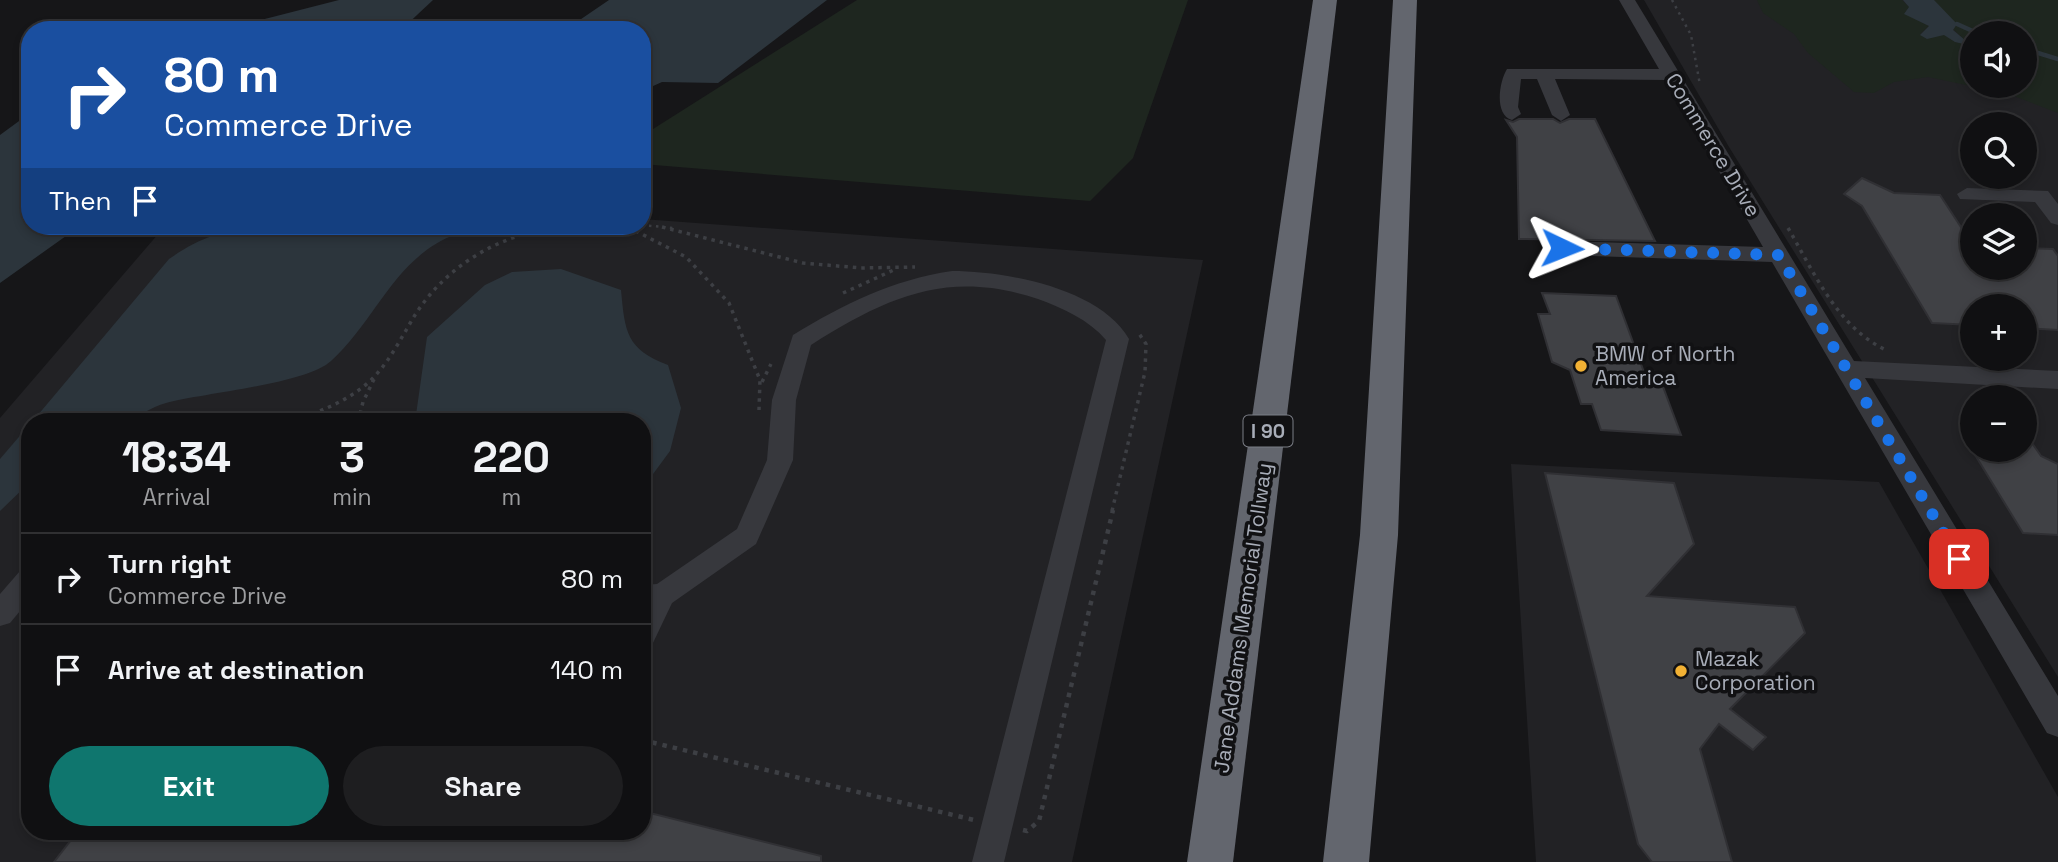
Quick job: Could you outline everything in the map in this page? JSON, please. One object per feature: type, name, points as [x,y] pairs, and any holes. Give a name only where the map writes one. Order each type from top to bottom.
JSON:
[{"type":"highway","name":"Jane Addams Memorial Tollway","points":[[1210,862],[1325,0]]},
{"type":"highway","points":[[1346,862],[1379,535],[1405,0]]},
{"type":"street","name":"Commerce Drive","points":[[1627,0],[1849,369],[2000,630],[2058,723]]},
{"type":"street","points":[[1512,114],[1509,107],[1513,74],[1671,75]]},
{"type":"street","points":[[1544,74],[1561,115]]},
{"type":"street","points":[[1967,194],[2040,196],[2058,218]]},
{"type":"street","points":[[1562,248],[1779,255]]},
{"type":"street","points":[[652,596],[747,536],[780,460],[784,400],[801,341],[851,308],[906,286],[961,276],[1021,283],[1103,320],[1118,339],[988,862]]},
{"type":"street","points":[[1849,369],[2058,380]]},
{"type":"street","points":[[0,614],[21,590]]},
{"type":"path","points":[[1671,0],[1691,35],[1699,84],[1706,94]]},
{"type":"path","points":[[1782,218],[1847,322],[1868,343],[1894,351]]},
{"type":"path","points":[[651,225],[662,225],[771,257],[831,264],[923,266]]},
{"type":"path","points":[[362,413],[377,374],[431,293],[463,261],[504,241],[527,235]]},
{"type":"path","points":[[644,235],[687,257],[729,303],[761,380],[759,413]]},
{"type":"path","points":[[651,742],[997,827],[1027,831],[1039,821],[1145,372],[1146,344],[1133,325]]},
{"type":"path","points":[[316,413],[349,396],[377,374]]},
{"type":"shaded area","points":[[339,0],[433,0],[411,21],[257,21]]},
{"type":"shaded area","points":[[609,0],[827,0],[718,83],[662,82],[651,87],[651,21],[578,21]]},
{"type":"shaded area","points":[[857,0],[1188,0],[1133,158],[1090,201],[651,165],[651,130]]},
{"type":"shaded area","points":[[1644,0],[2058,0],[2058,677],[1729,147]]},
{"type":"shaded area","points":[[1757,0],[1902,0],[1909,7],[1905,13],[1929,26],[1920,34],[1927,39],[1944,34],[1960,43],[1960,84],[1928,77],[1894,82],[1874,93],[1854,92],[1808,53],[1794,34],[1763,13]]},
{"type":"shaded area","points":[[1903,0],[1934,0],[1957,24],[1953,30],[1960,36],[1960,43],[1944,35],[1927,39],[1920,35],[1929,26],[1904,14],[1909,7]]},
{"type":"shaded area","points":[[1934,0],[2058,0],[2058,113],[2019,98],[2037,98],[2037,21],[1960,21],[1960,36]]},
{"type":"shaded area","points":[[21,120],[21,235],[67,235],[0,283],[0,135]]},
{"type":"shaded area","points":[[651,220],[1203,260],[1072,862],[0,862],[0,418],[157,235],[651,235]]},
{"type":"shaded area","points":[[454,235],[435,244],[417,258],[388,290],[347,344],[331,361],[318,369],[278,382],[166,403],[143,413],[40,413],[169,259],[213,236]]},
{"type":"shaded area","points":[[561,269],[621,290],[624,317],[630,337],[643,352],[668,365],[681,408],[670,451],[651,477],[651,413],[416,413],[427,337],[485,285],[512,272]]},
{"type":"shaded area","points":[[21,434],[21,491],[0,511],[0,459]]},
{"type":"shaded area","points":[[1511,464],[1879,482],[2058,797],[2058,862],[1536,862]]},
{"type":"building","points":[[1519,119],[1553,119],[1560,123],[1569,119],[1595,119],[1655,241],[1519,239],[1517,137],[1506,120],[1513,122]]},
{"type":"building","points":[[1862,178],[1894,193],[1940,195],[1960,226],[1960,280],[2037,280],[2037,248],[2053,249],[2058,256],[2058,330],[2037,329],[2037,294],[1960,294],[1960,324],[1932,323],[1862,206],[1844,194]]},
{"type":"building","name":"BMW of North America","points":[[1542,293],[1616,296],[1648,383],[1662,384],[1681,435],[1601,430],[1592,404],[1581,404],[1570,370],[1552,362],[1538,314],[1550,314]]},
{"type":"building","points":[[2037,450],[2041,456],[2058,464],[2058,535],[2023,533],[1979,462],[2037,462]]},
{"type":"building","name":"Mazak Corporation","points":[[1545,473],[1674,483],[1694,544],[1647,596],[1795,607],[1805,633],[1730,709],[1766,737],[1753,750],[1719,724],[1700,749],[1732,862],[1652,862],[1638,844]]},
{"type":"building","points":[[651,813],[821,856],[821,862],[54,862],[71,840],[651,840]]},
{"type":"waterway","points":[[2037,53],[2058,59]]},
{"type":"place","name":"BMW of North America","points":[[1581,366]]},
{"type":"place","name":"Mazak Corporation","points":[[1681,671]]},
{"type":"route","points":[[1562,248],[1779,255],[1849,369],[1959,559]]}]
